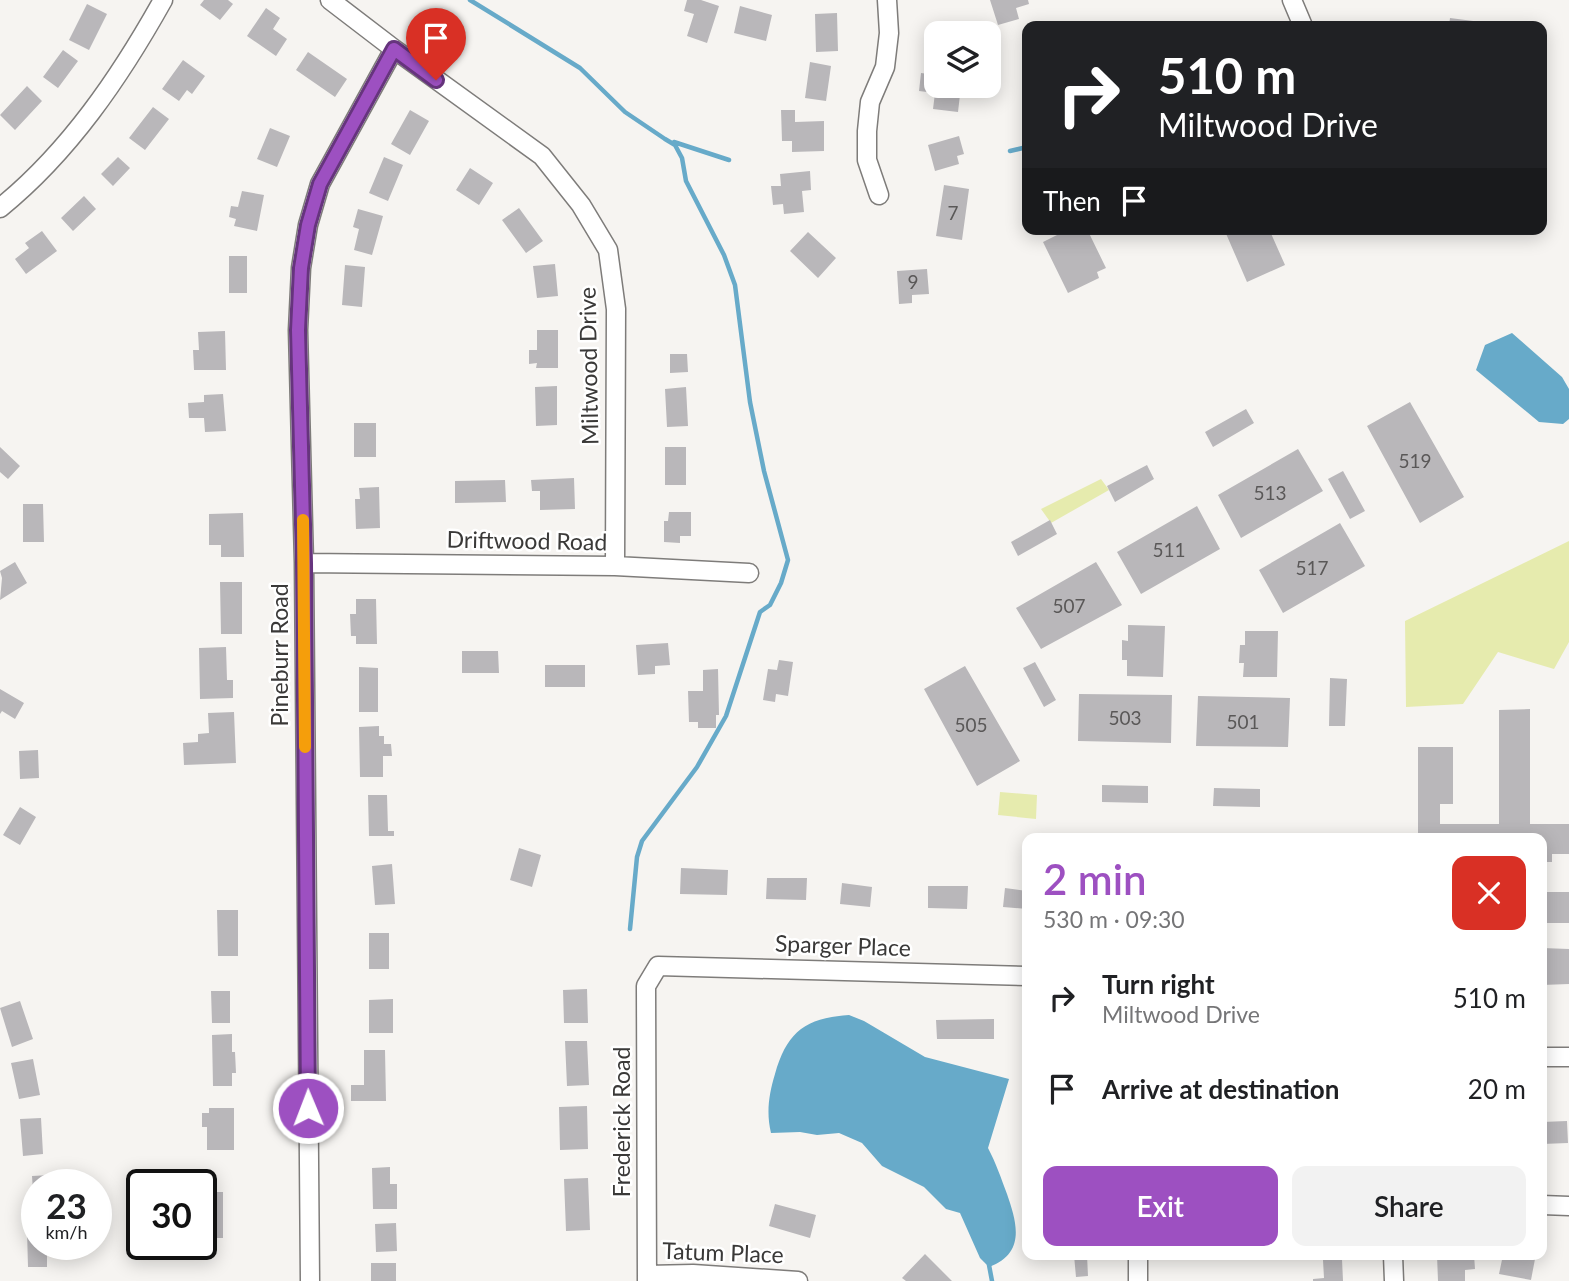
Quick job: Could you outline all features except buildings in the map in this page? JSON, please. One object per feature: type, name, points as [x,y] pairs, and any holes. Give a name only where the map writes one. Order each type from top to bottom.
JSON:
[{"type":"street","points":[[0,208],[21,191],[62,147],[111,87],[138,46],[163,0]]},
{"type":"street","name":"Miltwood Drive","points":[[330,0],[542,156],[581,205],[608,250],[616,309],[615,566]]},
{"type":"street","points":[[879,195],[867,160],[867,131],[870,102],[885,67],[889,33],[887,0]]},
{"type":"street","points":[[1292,0],[1301,21]]},
{"type":"street","name":"Pineburr Road","points":[[310,1281],[304,563],[298,330],[301,268],[306,235],[320,184],[394,49]]},
{"type":"street","name":"Driftwood Road","points":[[304,563],[615,566],[749,573]]},
{"type":"street","name":"Sparger Place","points":[[658,966],[1022,976]]},
{"type":"street","name":"Frederick Road","points":[[647,1278],[646,986],[658,966]]},
{"type":"street","points":[[1547,1057],[1569,1057]]},
{"type":"street","points":[[1547,1205],[1569,1206]]},
{"type":"street","points":[[1138,1260],[1138,1281]]},
{"type":"street","points":[[1393,1260],[1394,1281]]},
{"type":"street","name":"Tatum Place","points":[[647,1278],[693,1274],[798,1281]]},
{"type":"green space","points":[[1101,479],[1109,490],[1051,523],[1041,509]]},
{"type":"green space","points":[[1569,541],[1569,642],[1554,669],[1498,652],[1463,704],[1406,707],[1405,621]]},
{"type":"green space","points":[[1000,792],[1037,795],[1036,819],[998,815]]},
{"type":"water","points":[[1512,333],[1562,377],[1569,389],[1569,419],[1563,424],[1539,422],[1476,370],[1485,345]]},
{"type":"water","points":[[849,1015],[925,1057],[1009,1079],[988,1148],[1014,1216],[1014,1245],[1001,1261],[989,1267],[980,1258],[960,1213],[946,1209],[924,1187],[882,1166],[862,1143],[839,1133],[771,1133],[768,1110],[770,1096],[785,1047],[809,1024]]},
{"type":"waterway","points":[[470,0],[580,68],[625,112],[665,139]]},
{"type":"waterway","points":[[630,929],[637,857],[642,841],[697,767],[726,716],[760,612],[770,605],[788,560],[764,471],[750,402],[735,285],[724,255],[686,181],[682,158],[675,145],[665,139]]},
{"type":"waterway","points":[[674,142],[729,160]]},
{"type":"waterway","points":[[1010,151],[1022,148]]},
{"type":"waterway","points":[[989,1265],[992,1281]]},
{"type":"slow traffic","points":[[303,520],[305,747]]},
{"type":"route","points":[[308,1108],[304,563],[298,330],[301,268],[308,225],[320,184],[394,49],[436,80]]}]
